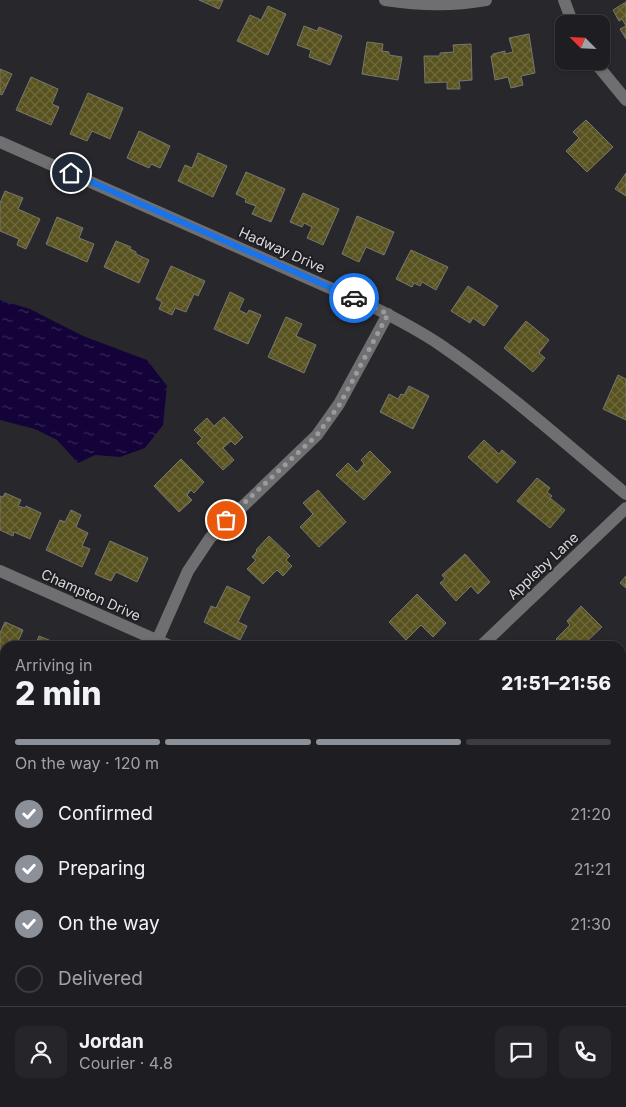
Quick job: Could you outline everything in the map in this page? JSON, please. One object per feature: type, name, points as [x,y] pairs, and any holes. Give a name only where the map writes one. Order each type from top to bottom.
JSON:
[{"type":"street","points":[[385,0],[427,4],[486,0]]},
{"type":"street","points":[[564,0],[570,15]]},
{"type":"street","points":[[601,70],[626,100]]},
{"type":"street","name":"Hadway Drive","points":[[0,142],[388,314],[423,334],[465,362],[626,494]]},
{"type":"street","points":[[157,641],[188,571],[210,538],[317,435],[340,404],[388,314]]},
{"type":"street","name":"Appleby Lane","points":[[486,641],[626,508]]},
{"type":"street","name":"Champton Drive","points":[[0,571],[157,641]]},
{"type":"water","points":[[0,300],[30,309],[83,336],[147,360],[167,386],[163,425],[145,448],[120,457],[95,455],[78,463],[57,440],[35,429],[0,420]]},
{"type":"building","points":[[199,0],[223,0],[219,9]]},
{"type":"building","points":[[626,2],[626,26],[622,19],[619,21],[613,10]]},
{"type":"building","points":[[268,6],[286,14],[268,55],[237,41],[250,15],[261,20]]},
{"type":"building","points":[[304,26],[317,31],[319,27],[342,36],[330,65],[309,57],[311,50],[297,45]]},
{"type":"building","points":[[626,26],[626,39],[620,29]]},
{"type":"building","points":[[529,34],[535,73],[521,76],[523,85],[511,88],[508,77],[495,80],[491,56],[505,51],[505,54],[513,52],[509,38]]},
{"type":"building","points":[[367,42],[383,44],[382,51],[389,52],[389,55],[402,57],[398,80],[362,74]]},
{"type":"building","points":[[471,44],[472,80],[459,81],[460,89],[447,89],[447,82],[425,83],[424,56],[440,56],[440,53],[454,52],[453,45]]},
{"type":"building","points":[[0,69],[12,74],[2,95],[0,94]]},
{"type":"building","points":[[31,77],[58,89],[52,104],[59,107],[51,125],[16,110]]},
{"type":"building","points":[[88,93],[123,108],[110,139],[92,131],[87,141],[70,134]]},
{"type":"building","points":[[586,120],[613,147],[587,172],[566,151],[579,138],[573,132]]},
{"type":"building","points":[[139,131],[170,146],[160,168],[151,164],[149,168],[127,158]]},
{"type":"building","points":[[198,153],[227,166],[213,197],[178,181],[185,165],[192,168]]},
{"type":"building","points":[[246,172],[285,189],[271,222],[252,214],[256,206],[245,202],[246,199],[236,194]]},
{"type":"building","points":[[626,173],[626,196],[615,189]]},
{"type":"building","points":[[5,191],[23,198],[18,209],[40,219],[26,249],[17,245],[19,239],[0,231],[0,203]]},
{"type":"building","points":[[303,193],[339,209],[323,245],[307,238],[312,227],[304,223],[302,227],[290,222]]},
{"type":"building","points":[[357,216],[394,232],[384,255],[366,247],[359,262],[342,254]]},
{"type":"building","points":[[57,217],[83,228],[79,238],[94,244],[87,262],[46,244]]},
{"type":"building","points":[[116,241],[131,247],[130,249],[136,252],[136,254],[149,260],[139,283],[104,267]]},
{"type":"building","points":[[411,250],[448,267],[436,290],[422,282],[420,286],[414,283],[412,287],[396,279]]},
{"type":"building","points":[[171,266],[205,281],[198,296],[194,294],[186,312],[175,308],[172,315],[159,309],[162,302],[156,299]]},
{"type":"building","points":[[468,286],[498,306],[484,326],[473,318],[470,323],[451,311]]},
{"type":"building","points":[[230,292],[244,299],[239,310],[247,314],[249,310],[261,315],[248,344],[214,329]]},
{"type":"building","points":[[286,317],[302,324],[296,336],[316,345],[304,373],[268,357]]},
{"type":"building","points":[[526,321],[549,340],[539,353],[545,358],[533,372],[504,348]]},
{"type":"building","points":[[618,375],[626,379],[626,420],[603,409]]},
{"type":"building","points":[[409,386],[429,396],[413,429],[380,412],[389,394],[398,399],[401,394],[404,395]]},
{"type":"building","points":[[224,417],[243,437],[235,445],[231,441],[223,448],[234,460],[223,470],[197,443],[202,438],[194,430],[207,418],[214,426]]},
{"type":"building","points":[[484,440],[499,454],[502,450],[516,462],[497,483],[468,457]]},
{"type":"building","points":[[370,451],[391,472],[364,500],[336,475],[348,463],[357,472],[364,464],[361,460]]},
{"type":"building","points":[[181,459],[204,482],[194,493],[191,490],[187,495],[192,500],[179,512],[154,486]]},
{"type":"building","points":[[537,478],[550,488],[547,492],[552,496],[550,498],[565,510],[550,528],[517,501]]},
{"type":"building","points":[[318,490],[346,522],[319,547],[300,527],[313,514],[303,503]]},
{"type":"building","points":[[5,493],[21,500],[18,506],[25,508],[26,506],[41,513],[30,539],[14,532],[13,536],[0,530],[0,496],[3,497]]},
{"type":"building","points":[[71,510],[81,515],[76,527],[88,533],[82,546],[90,549],[82,567],[46,550],[60,520],[65,522]]},
{"type":"building","points":[[269,536],[290,556],[286,560],[292,566],[283,576],[277,570],[263,584],[247,569],[256,560],[252,557],[256,550]]},
{"type":"building","points":[[110,541],[148,558],[137,582],[116,572],[111,581],[95,574]]},
{"type":"building","points":[[465,554],[490,582],[478,594],[471,586],[456,601],[440,583],[445,579],[442,575]]},
{"type":"building","points":[[626,576],[626,588],[620,583]]},
{"type":"building","points":[[227,586],[250,597],[238,622],[247,626],[240,640],[204,622],[211,606],[216,608]]},
{"type":"building","points":[[417,594],[446,623],[433,637],[421,625],[406,640],[389,622]]},
{"type":"building","points":[[581,606],[602,627],[587,641],[558,641],[556,639],[570,625],[567,621]]},
{"type":"building","points":[[5,622],[23,630],[18,641],[0,641],[0,633]]},
{"type":"building","points":[[39,636],[51,641],[37,641]]},
{"type":"way so far","points":[[226,520],[308,445],[340,404],[388,314],[354,298]]},
{"type":"route","points":[[71,173],[354,298]]}]
